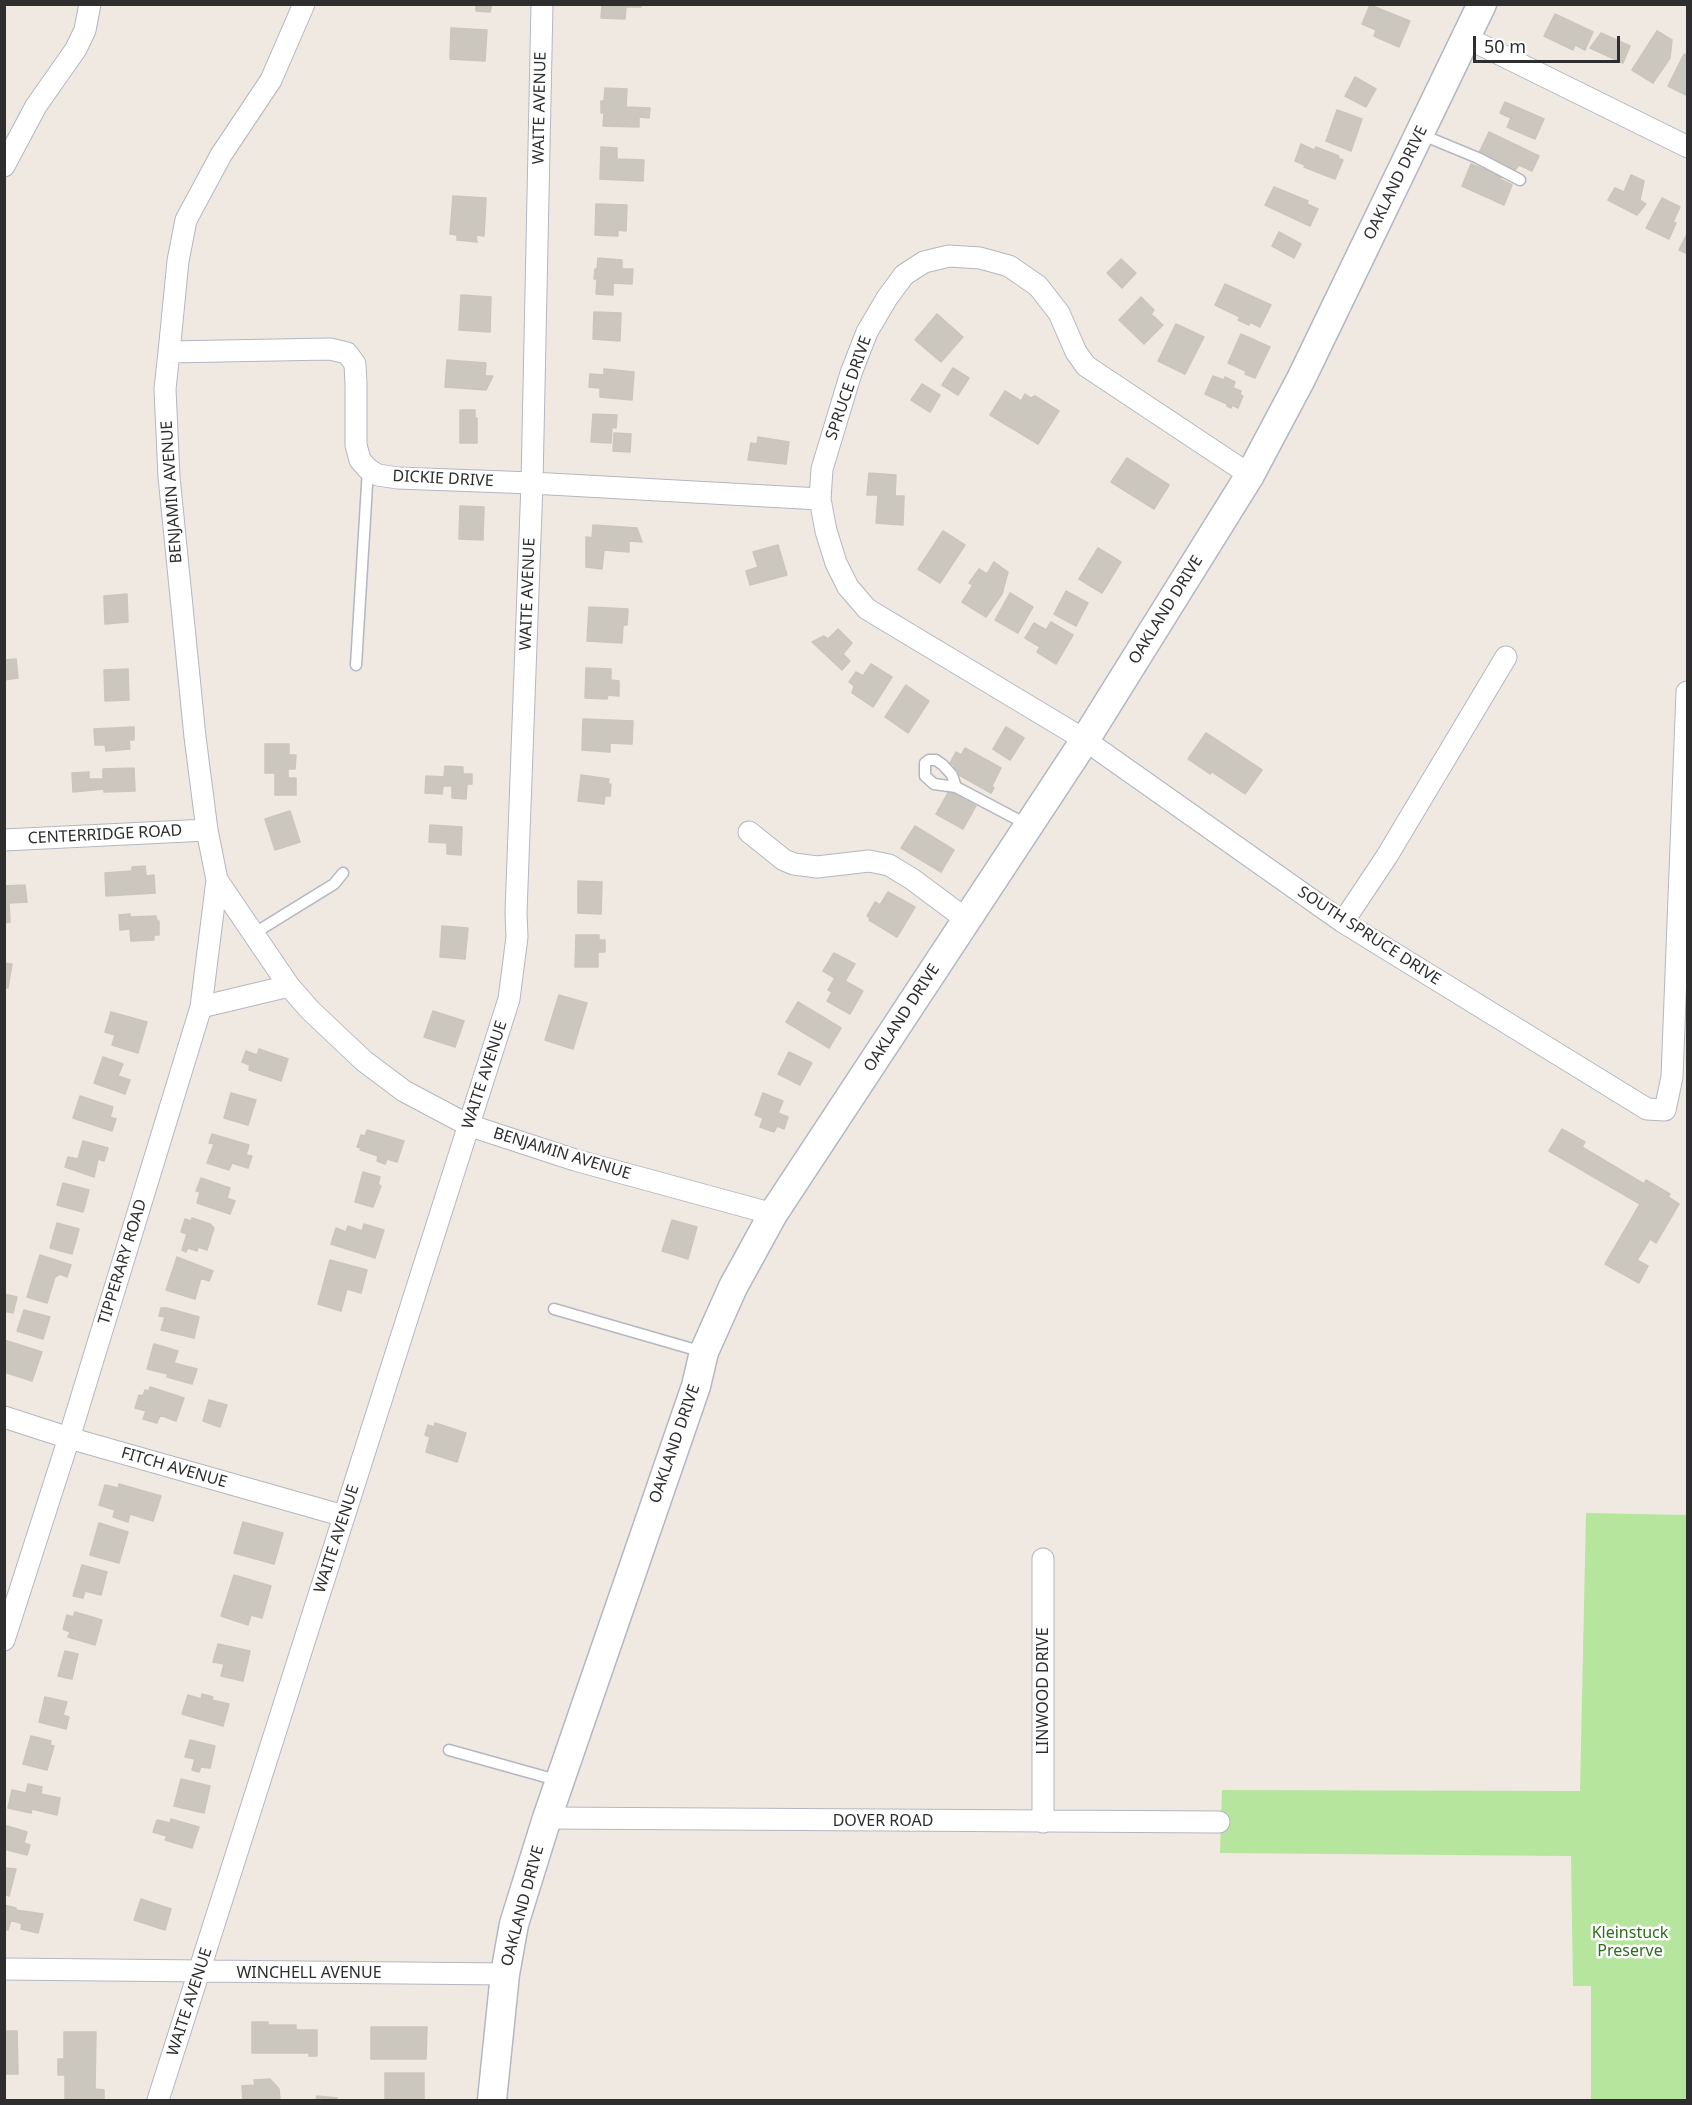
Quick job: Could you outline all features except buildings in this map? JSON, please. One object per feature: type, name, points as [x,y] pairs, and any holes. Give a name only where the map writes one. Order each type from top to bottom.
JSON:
[{"type":"main road","name":"OAKLAND DRIVE","points":[[492,2100],[505,1974],[514,1924],[547,1818],[696,1386],[704,1352],[733,1287],[772,1214],[1085,740],[1250,475],[1301,379],[1482,4]]},
{"type":"street","points":[[4,166],[36,106],[76,49],[85,30],[90,4]]},
{"type":"street","name":"BENJAMIN AVENUE","points":[[304,4],[272,80],[221,155],[186,220],[178,261],[165,389],[169,477],[195,737],[207,830],[217,880],[289,986],[334,1035],[364,1061],[404,1090],[468,1125],[575,1160],[772,1214]]},
{"type":"street","name":"WAITE AVENUE","points":[[158,2100],[509,999],[517,937],[532,483],[543,4]]},
{"type":"street","points":[[1467,38],[1688,147]]},
{"type":"street","name":"SPRUCE DRIVE","points":[[1085,740],[867,609],[848,587],[836,564],[826,531],[820,499],[822,469],[851,373],[867,332],[887,298],[904,275],[924,262],[949,256],[980,258],[1009,266],[1038,286],[1059,313],[1076,352],[1086,366],[1250,475]]},
{"type":"street","points":[[169,352],[330,349],[347,353],[355,364],[356,445],[360,460],[368,469]]},
{"type":"street","name":"DICKIE DRIVE","points":[[368,469],[378,475],[398,478],[820,499]]},
{"type":"street","points":[[1343,922],[1387,856],[1506,657]]},
{"type":"street","name":"SOUTH SPRUCE DRIVE","points":[[1085,740],[1343,922],[1647,1109],[1665,1110],[1672,1077],[1687,692]]},
{"type":"street","name":"CENTERRIDGE ROAD","points":[[4,840],[207,830]]},
{"type":"street","points":[[749,832],[784,860],[794,864],[817,867],[869,861],[889,865],[912,879],[967,920]]},
{"type":"street","name":"TIPPERARY ROAD","points":[[4,1640],[69,1438],[201,1007],[217,880]]},
{"type":"street","points":[[201,1007],[289,986]]},
{"type":"street","name":"FITCH AVENUE","points":[[4,1417],[69,1438],[344,1516]]},
{"type":"street","name":"LINWOOD DRIVE","points":[[1043,1559],[1043,1822]]},
{"type":"street","name":"DOVER ROAD","points":[[547,1818],[1219,1822]]},
{"type":"street","name":"WINCHELL AVENUE","points":[[4,1970],[505,1974]]},
{"type":"lane","points":[[1420,134],[1478,158],[1520,180]]},
{"type":"lane","points":[[356,665],[368,469]]},
{"type":"lane","points":[[956,787],[1029,826]]},
{"type":"lane","points":[[253,934],[333,884],[343,873]]},
{"type":"lane","points":[[554,1309],[704,1352]]},
{"type":"lane","points":[[449,1750],[560,1781]]},
{"type":"green space","name":"Kleinstuck Preserve","points":[[1586,1513],[1687,1515],[1687,2100],[1591,2100],[1591,1986],[1573,1986],[1571,1856],[1220,1853],[1222,1790],[1580,1791]]}]
